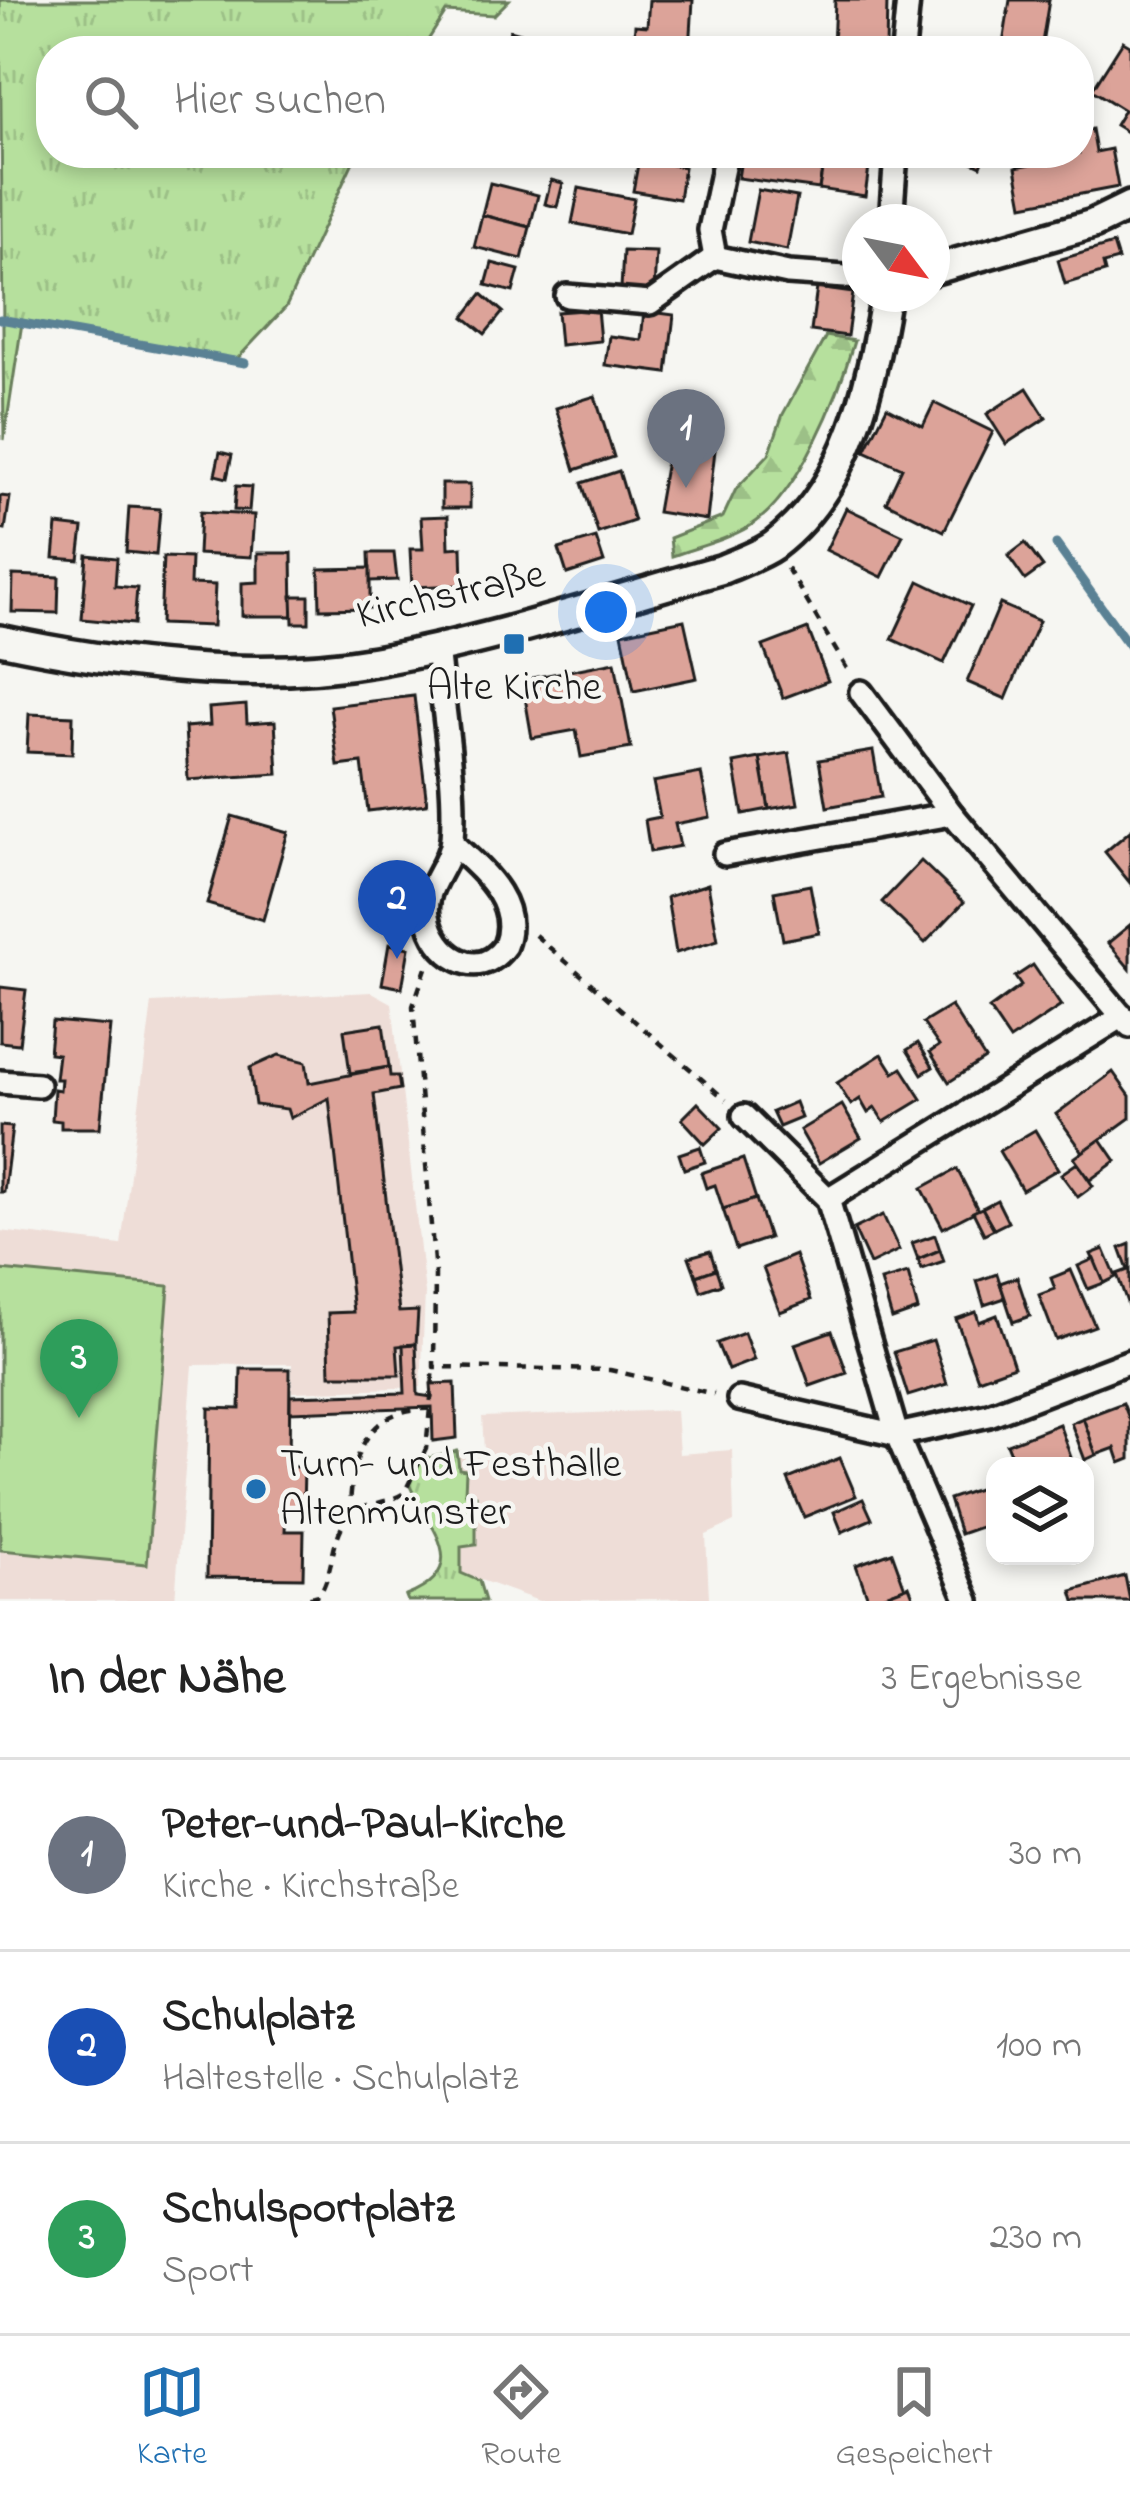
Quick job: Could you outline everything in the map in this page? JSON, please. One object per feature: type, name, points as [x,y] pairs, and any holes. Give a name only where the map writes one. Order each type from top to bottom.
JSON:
[{"type":"street","points":[[904,36],[908,0]]},
{"type":"street","points":[[715,257],[710,230],[723,168]]},
{"type":"street","points":[[892,204],[895,168]]},
{"type":"street","points":[[950,265],[1094,224],[1130,206]]},
{"type":"street","points":[[567,296],[650,303],[715,257],[788,273],[842,277]]},
{"type":"street","name":"Kirchstraße","points":[[0,640],[104,662],[281,668],[374,662],[723,569],[774,545],[826,488],[872,387],[883,312]]},
{"type":"street","points":[[437,646],[452,843],[426,902],[436,940],[457,960],[485,963],[505,946],[510,914],[487,875],[452,843]]},
{"type":"street","points":[[828,1199],[1126,1021],[952,814],[861,692]]},
{"type":"street","points":[[725,854],[952,814]]},
{"type":"street","points":[[0,1082],[38,1085]]},
{"type":"street","points":[[744,1116],[828,1199],[897,1435],[968,1601]]},
{"type":"street","points":[[739,1399],[897,1435],[989,1415],[1130,1361]]},
{"type":"path","points":[[774,545],[861,692]]},
{"type":"path","points":[[510,914],[744,1116]]},
{"type":"path","points":[[350,1515],[404,1493],[426,1449],[434,1409],[436,1274],[413,1006],[436,940]]},
{"type":"path","points":[[434,1366],[610,1370],[739,1399]]},
{"type":"path","points":[[292,1601],[319,1595],[331,1576],[339,1534],[350,1515],[350,1478],[362,1448],[383,1419],[404,1407],[434,1409]]},
{"type":"shaded area","points":[[372,992],[392,1003],[425,1293],[421,1387],[292,1392],[292,1364],[193,1365],[175,1601],[0,1601],[0,1231],[121,1245],[152,1003]]},
{"type":"shaded area","points":[[676,1410],[679,1454],[732,1450],[734,1522],[706,1535],[709,1598],[539,1601],[461,1573],[460,1547],[476,1544],[476,1495],[465,1494],[466,1471],[459,1469],[457,1451],[484,1450],[482,1417]]},
{"type":"green space","points":[[0,0],[509,0],[494,15],[446,12],[431,36],[36,36],[36,168],[350,168],[286,307],[237,359],[22,323],[4,440]]},
{"type":"green space","points":[[826,336],[854,341],[815,442],[785,492],[750,526],[672,556],[670,538],[723,517],[736,489],[769,454],[783,414]]},
{"type":"green space","points":[[0,1270],[169,1286],[147,1564],[0,1550]]},
{"type":"green space","points":[[457,1451],[459,1469],[466,1470],[465,1493],[476,1495],[476,1545],[461,1547],[461,1573],[479,1581],[485,1601],[408,1601],[406,1596],[439,1572],[443,1559],[434,1530],[409,1484],[421,1460]]},
{"type":"building","points":[[649,0],[693,0],[691,36],[634,36],[635,25],[647,26]]},
{"type":"building","points":[[835,0],[887,0],[886,36],[834,36]]},
{"type":"building","points":[[1010,0],[1049,0],[1043,36],[1004,36]]},
{"type":"building","points":[[1123,41],[1130,45],[1130,134],[1115,125],[1124,110],[1094,87]]},
{"type":"building","points":[[1094,140],[1096,152],[1111,149],[1118,187],[1023,205],[1016,168],[1094,168]]},
{"type":"building","points":[[637,168],[684,168],[679,199],[633,191]]},
{"type":"building","points":[[740,168],[822,168],[819,189],[738,178]]},
{"type":"building","points":[[822,168],[869,168],[865,196],[819,189]]},
{"type":"building","points":[[551,180],[563,183],[557,207],[545,204]]},
{"type":"building","points":[[490,183],[538,195],[530,227],[482,215]]},
{"type":"building","points":[[579,188],[634,199],[627,234],[572,223]]},
{"type":"building","points":[[758,190],[797,197],[787,250],[748,242]]},
{"type":"building","points":[[482,215],[530,227],[522,259],[474,247]]},
{"type":"building","points":[[1113,244],[1118,260],[1103,264],[1105,272],[1065,284],[1058,260]]},
{"type":"building","points":[[623,251],[656,252],[654,291],[621,289]]},
{"type":"building","points":[[492,263],[519,270],[513,292],[486,285]]},
{"type":"building","points":[[817,288],[842,291],[842,312],[850,312],[847,336],[811,331]]},
{"type":"building","points":[[482,294],[503,312],[485,334],[464,317]]},
{"type":"building","points":[[597,309],[600,341],[560,345],[557,312]]},
{"type":"building","points":[[644,311],[674,315],[667,373],[605,365],[609,336],[641,340]]},
{"type":"building","points":[[1027,388],[1046,418],[1006,444],[987,414]]},
{"type":"building","points":[[595,396],[614,457],[575,470],[556,408]]},
{"type":"building","points":[[934,403],[993,432],[944,531],[886,502],[902,468],[865,451],[887,407],[923,426]]},
{"type":"building","points":[[683,426],[708,429],[705,448],[715,450],[707,520],[657,512],[669,444],[680,446]]},
{"type":"building","points":[[220,452],[232,455],[227,478],[215,475]]},
{"type":"building","points":[[619,471],[634,521],[598,533],[582,483]]},
{"type":"building","points":[[442,484],[470,484],[470,508],[442,508]]},
{"type":"building","points":[[236,486],[251,487],[249,511],[234,510]]},
{"type":"building","points":[[0,496],[10,497],[5,530],[0,529]]},
{"type":"building","points":[[129,507],[160,509],[156,555],[126,552]]},
{"type":"building","points":[[846,508],[903,535],[882,577],[826,550]]},
{"type":"building","points":[[200,512],[254,515],[251,557],[198,554]]},
{"type":"building","points":[[448,516],[449,548],[462,547],[463,585],[412,587],[410,549],[423,549],[421,517]]},
{"type":"building","points":[[57,525],[83,528],[79,560],[54,558]]},
{"type":"building","points":[[596,538],[604,562],[567,574],[559,549]]},
{"type":"building","points":[[1025,543],[1043,567],[1025,580],[1008,556]]},
{"type":"building","points":[[258,553],[292,553],[293,616],[242,616],[242,583],[258,582]]},
{"type":"building","points":[[369,553],[394,553],[397,580],[370,581]]},
{"type":"building","points":[[87,555],[117,558],[115,586],[137,588],[134,624],[82,619]]},
{"type":"building","points":[[163,557],[191,558],[190,584],[215,585],[213,626],[160,624]]},
{"type":"building","points":[[370,568],[370,608],[320,609],[319,569]]},
{"type":"building","points":[[13,575],[59,577],[58,613],[12,612]]},
{"type":"building","points":[[919,581],[971,606],[944,663],[892,639]]},
{"type":"building","points":[[292,596],[309,596],[309,623],[293,623]]},
{"type":"building","points":[[1000,604],[1039,621],[1006,699],[967,682]]},
{"type":"building","points":[[684,620],[697,678],[634,691],[622,633]]},
{"type":"building","points":[[808,629],[828,681],[783,698],[763,646]]},
{"type":"building","points":[[615,662],[631,748],[581,757],[576,730],[532,738],[522,680]]},
{"type":"building","points":[[414,696],[427,804],[368,811],[362,763],[338,766],[330,706]]},
{"type":"building","points":[[246,705],[247,723],[275,721],[278,774],[188,780],[185,727],[210,725],[209,708]]},
{"type":"building","points":[[29,714],[73,716],[72,754],[27,752]]},
{"type":"building","points":[[873,751],[881,797],[827,807],[819,760]]},
{"type":"building","points":[[789,753],[798,804],[769,809],[760,758]]},
{"type":"building","points":[[760,758],[769,809],[743,814],[734,763]]},
{"type":"building","points":[[701,773],[710,817],[675,824],[680,846],[650,852],[645,820],[660,817],[653,782]]},
{"type":"building","points":[[232,816],[288,832],[263,920],[207,904]]},
{"type":"building","points":[[1130,831],[1130,883],[1105,852]]},
{"type":"building","points":[[921,861],[964,902],[925,943],[882,902]]},
{"type":"building","points":[[708,884],[718,940],[676,953],[667,897]]},
{"type":"building","points":[[810,885],[819,933],[783,940],[774,892]]},
{"type":"building","points":[[1130,925],[1130,969],[1108,943]]},
{"type":"building","points":[[389,944],[409,948],[402,988],[382,984]]},
{"type":"building","points":[[1033,965],[1061,1006],[1010,1040],[989,1009],[1021,986],[1015,977]]},
{"type":"building","points":[[0,987],[26,990],[19,1044],[0,1042]]},
{"type":"building","points":[[951,1006],[985,1059],[949,1082],[930,1052],[939,1046],[923,1023]]},
{"type":"building","points":[[52,1021],[110,1026],[100,1128],[61,1128],[61,1121],[52,1120],[54,1089],[60,1090],[61,1079],[55,1079],[58,1054],[49,1053]]},
{"type":"building","points":[[383,1024],[389,1067],[350,1073],[344,1030]]},
{"type":"building","points":[[918,1043],[933,1067],[922,1074],[907,1050]]},
{"type":"building","points":[[882,1054],[894,1073],[902,1068],[922,1099],[884,1122],[875,1108],[868,1113],[860,1099],[851,1105],[837,1083]]},
{"type":"building","points":[[279,1055],[306,1062],[309,1083],[389,1067],[390,1076],[398,1076],[400,1089],[374,1094],[399,1312],[418,1311],[416,1344],[397,1346],[399,1375],[330,1375],[328,1313],[353,1312],[329,1098],[290,1118],[287,1109],[255,1105],[250,1068]]},
{"type":"building","points":[[1113,1072],[1130,1096],[1130,1118],[1083,1152],[1056,1114]]},
{"type":"building","points":[[795,1102],[801,1118],[779,1127],[772,1112]]},
{"type":"building","points":[[698,1103],[722,1128],[705,1144],[682,1119]]},
{"type":"building","points":[[842,1105],[861,1138],[819,1163],[800,1130]]},
{"type":"building","points":[[0,1126],[12,1127],[4,1192],[0,1192]]},
{"type":"building","points":[[1035,1130],[1058,1169],[1022,1190],[999,1151]]},
{"type":"building","points":[[1101,1139],[1116,1161],[1090,1180],[1074,1158]]},
{"type":"building","points":[[700,1147],[705,1162],[684,1169],[679,1154]]},
{"type":"building","points":[[743,1159],[756,1199],[723,1209],[715,1185],[706,1188],[701,1173]]},
{"type":"building","points":[[1077,1163],[1093,1186],[1078,1197],[1061,1174]]},
{"type":"building","points":[[957,1169],[978,1210],[943,1228],[922,1188]]},
{"type":"building","points":[[756,1199],[769,1238],[736,1249],[723,1209]]},
{"type":"building","points":[[997,1200],[1008,1222],[994,1229],[982,1208]]},
{"type":"building","points":[[982,1208],[994,1229],[984,1234],[973,1212]]},
{"type":"building","points":[[883,1215],[899,1250],[870,1264],[854,1229]]},
{"type":"building","points":[[935,1235],[940,1250],[918,1259],[912,1243]]},
{"type":"building","points":[[1130,1244],[1130,1311],[1117,1274],[1128,1270],[1120,1248]]},
{"type":"building","points":[[1104,1249],[1116,1277],[1104,1283],[1091,1254]]},
{"type":"building","points":[[940,1250],[944,1261],[921,1269],[918,1259]]},
{"type":"building","points":[[710,1251],[716,1269],[696,1276],[689,1257]]},
{"type":"building","points":[[795,1255],[811,1300],[780,1312],[763,1268]]},
{"type":"building","points":[[1094,1259],[1104,1283],[1088,1289],[1078,1266]]},
{"type":"building","points":[[716,1269],[721,1284],[701,1291],[696,1276]]},
{"type":"building","points":[[1071,1270],[1095,1326],[1056,1340],[1039,1295],[1055,1289],[1051,1278]]},
{"type":"building","points":[[908,1273],[918,1310],[892,1319],[881,1281]]},
{"type":"building","points":[[997,1274],[1005,1298],[984,1305],[977,1281]]},
{"type":"building","points":[[1017,1277],[1030,1316],[1013,1322],[1000,1283]]},
{"type":"building","points":[[976,1312],[979,1322],[997,1315],[1014,1366],[978,1379],[956,1319]]},
{"type":"building","points":[[832,1331],[847,1373],[810,1386],[795,1344]]},
{"type":"building","points":[[744,1333],[754,1360],[728,1370],[717,1343]]},
{"type":"building","points":[[933,1340],[947,1384],[908,1396],[894,1352]]},
{"type":"building","points":[[416,1344],[418,1395],[432,1397],[431,1384],[455,1383],[457,1438],[433,1441],[432,1407],[290,1412],[290,1396],[405,1393],[403,1345]]},
{"type":"building","name":"Turn- und Festhalle Altenmünster","points":[[241,1369],[290,1369],[289,1467],[304,1467],[303,1510],[286,1510],[285,1531],[304,1531],[303,1578],[207,1577],[209,1408],[240,1409]]},
{"type":"building","points":[[1123,1403],[1130,1421],[1130,1459],[1120,1463],[1115,1448],[1096,1455],[1083,1418]]},
{"type":"building","points":[[1083,1418],[1096,1455],[1084,1457],[1071,1423]]},
{"type":"building","points":[[1059,1424],[1071,1457],[1012,1457],[1007,1444]]},
{"type":"building","points":[[840,1458],[856,1496],[804,1517],[788,1479]]},
{"type":"building","points":[[986,1486],[986,1525],[960,1534],[949,1499]]},
{"type":"building","points":[[863,1499],[872,1519],[842,1532],[834,1512]]},
{"type":"building","points":[[892,1552],[905,1588],[869,1601],[856,1565]]},
{"type":"building","points":[[1125,1576],[1130,1601],[1075,1601],[1072,1591]]},
{"type":"building","points":[[909,1586],[915,1601],[891,1601],[888,1594]]},
{"type":"waterway","points":[[0,319],[245,363]]},
{"type":"waterway","points":[[1056,544],[1130,647]]},
{"type":"place","name":"Peter-und-Paul-Kirche","points":[[686,488]]},
{"type":"place","name":"Alte Kirche","points":[[514,644]]},
{"type":"place","name":"Schulplatz","points":[[397,959]]},
{"type":"place","name":"Schulsportplatz","points":[[79,1418]]},
{"type":"place","name":"Turn- und Festhalle Altenmünster","points":[[256,1489]]}]
